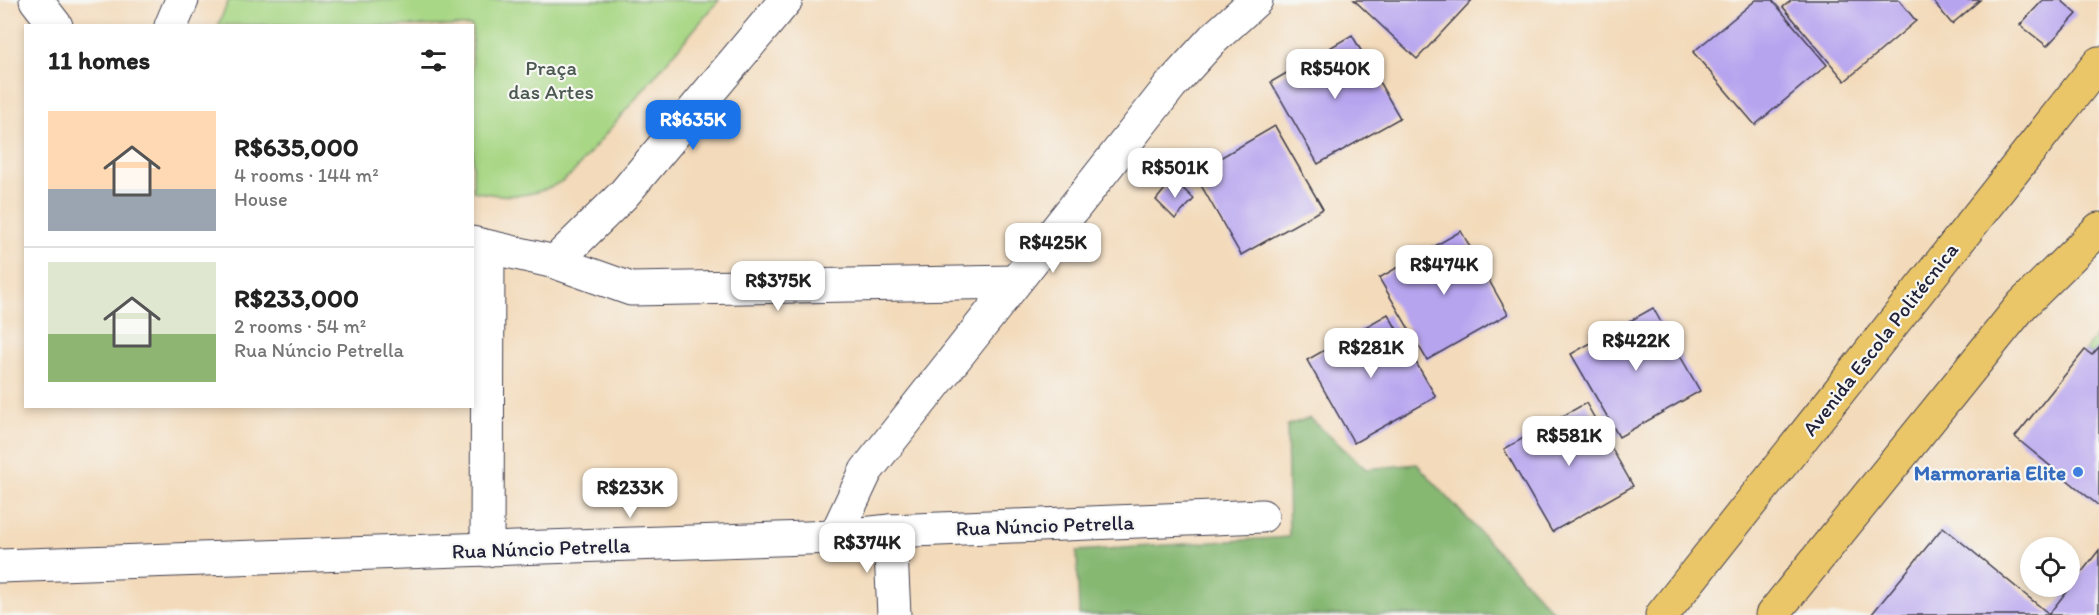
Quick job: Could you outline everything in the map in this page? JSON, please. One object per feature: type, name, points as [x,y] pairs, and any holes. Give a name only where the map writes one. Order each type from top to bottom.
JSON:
[{"type":"highway","name":"Avenida Escola Politécnica","points":[[1662,615],[2099,63]]},
{"type":"highway","points":[[1772,615],[2022,305],[2099,230]]},
{"type":"street","points":[[36,0],[54,24]]},
{"type":"street","points":[[172,24],[182,0]]},
{"type":"street","points":[[555,262],[623,195],[786,0]]},
{"type":"street","points":[[835,537],[866,471],[1014,282],[1171,85],[1212,40],[1256,0]]},
{"type":"street","points":[[487,550],[480,245],[555,262],[631,289],[1014,282]]},
{"type":"street","name":"Rua Núncio Petrella","points":[[0,566],[835,537],[890,531],[1262,516]]},
{"type":"street","points":[[890,531],[894,615]]},
{"type":"green space","name":"Praça das Artes","points":[[229,0],[719,0],[572,174],[549,188],[512,195],[474,191],[474,24],[218,24]]},
{"type":"green space","points":[[2099,332],[2099,347],[2092,355],[2085,350]]},
{"type":"green space","points":[[1310,418],[1366,469],[1417,464],[1556,615],[1079,615],[1077,551],[1289,537],[1287,425]]},
{"type":"building","points":[[1354,0],[1472,0],[1417,59]]},
{"type":"building","points":[[1756,0],[1772,0],[1827,65],[1755,125],[1693,52]]},
{"type":"building","points":[[1792,0],[1899,0],[1916,21],[1845,81],[1783,7]]},
{"type":"building","points":[[1932,0],[1980,0],[1952,24]]},
{"type":"building","points":[[2043,0],[2061,0],[2077,14],[2047,46],[2020,25]]},
{"type":"building","points":[[1352,35],[1400,118],[1318,164],[1271,82]]},
{"type":"building","points":[[1275,126],[1323,209],[1241,255],[1194,173]]},
{"type":"building","points":[[1173,179],[1194,199],[1175,219],[1156,200]]},
{"type":"building","points":[[1461,231],[1508,314],[1427,360],[1379,278]]},
{"type":"building","points":[[1653,308],[1700,391],[1619,437],[1571,354]]},
{"type":"building","points":[[1388,314],[1436,397],[1354,443],[1307,360]]},
{"type":"building","name":"Marmoraria Elite","points":[[2099,347],[2099,506],[2015,437],[2085,350],[2092,355]]},
{"type":"building","points":[[1586,403],[1633,486],[1552,532],[1504,449]]},
{"type":"building","points":[[1943,527],[2020,590],[2020,597],[2028,597],[2049,614],[2062,597],[2080,597],[2080,574],[2099,550],[2099,615],[1871,615]]},
{"type":"place","name":"Marmoraria Elite","points":[[2078,472]]}]
